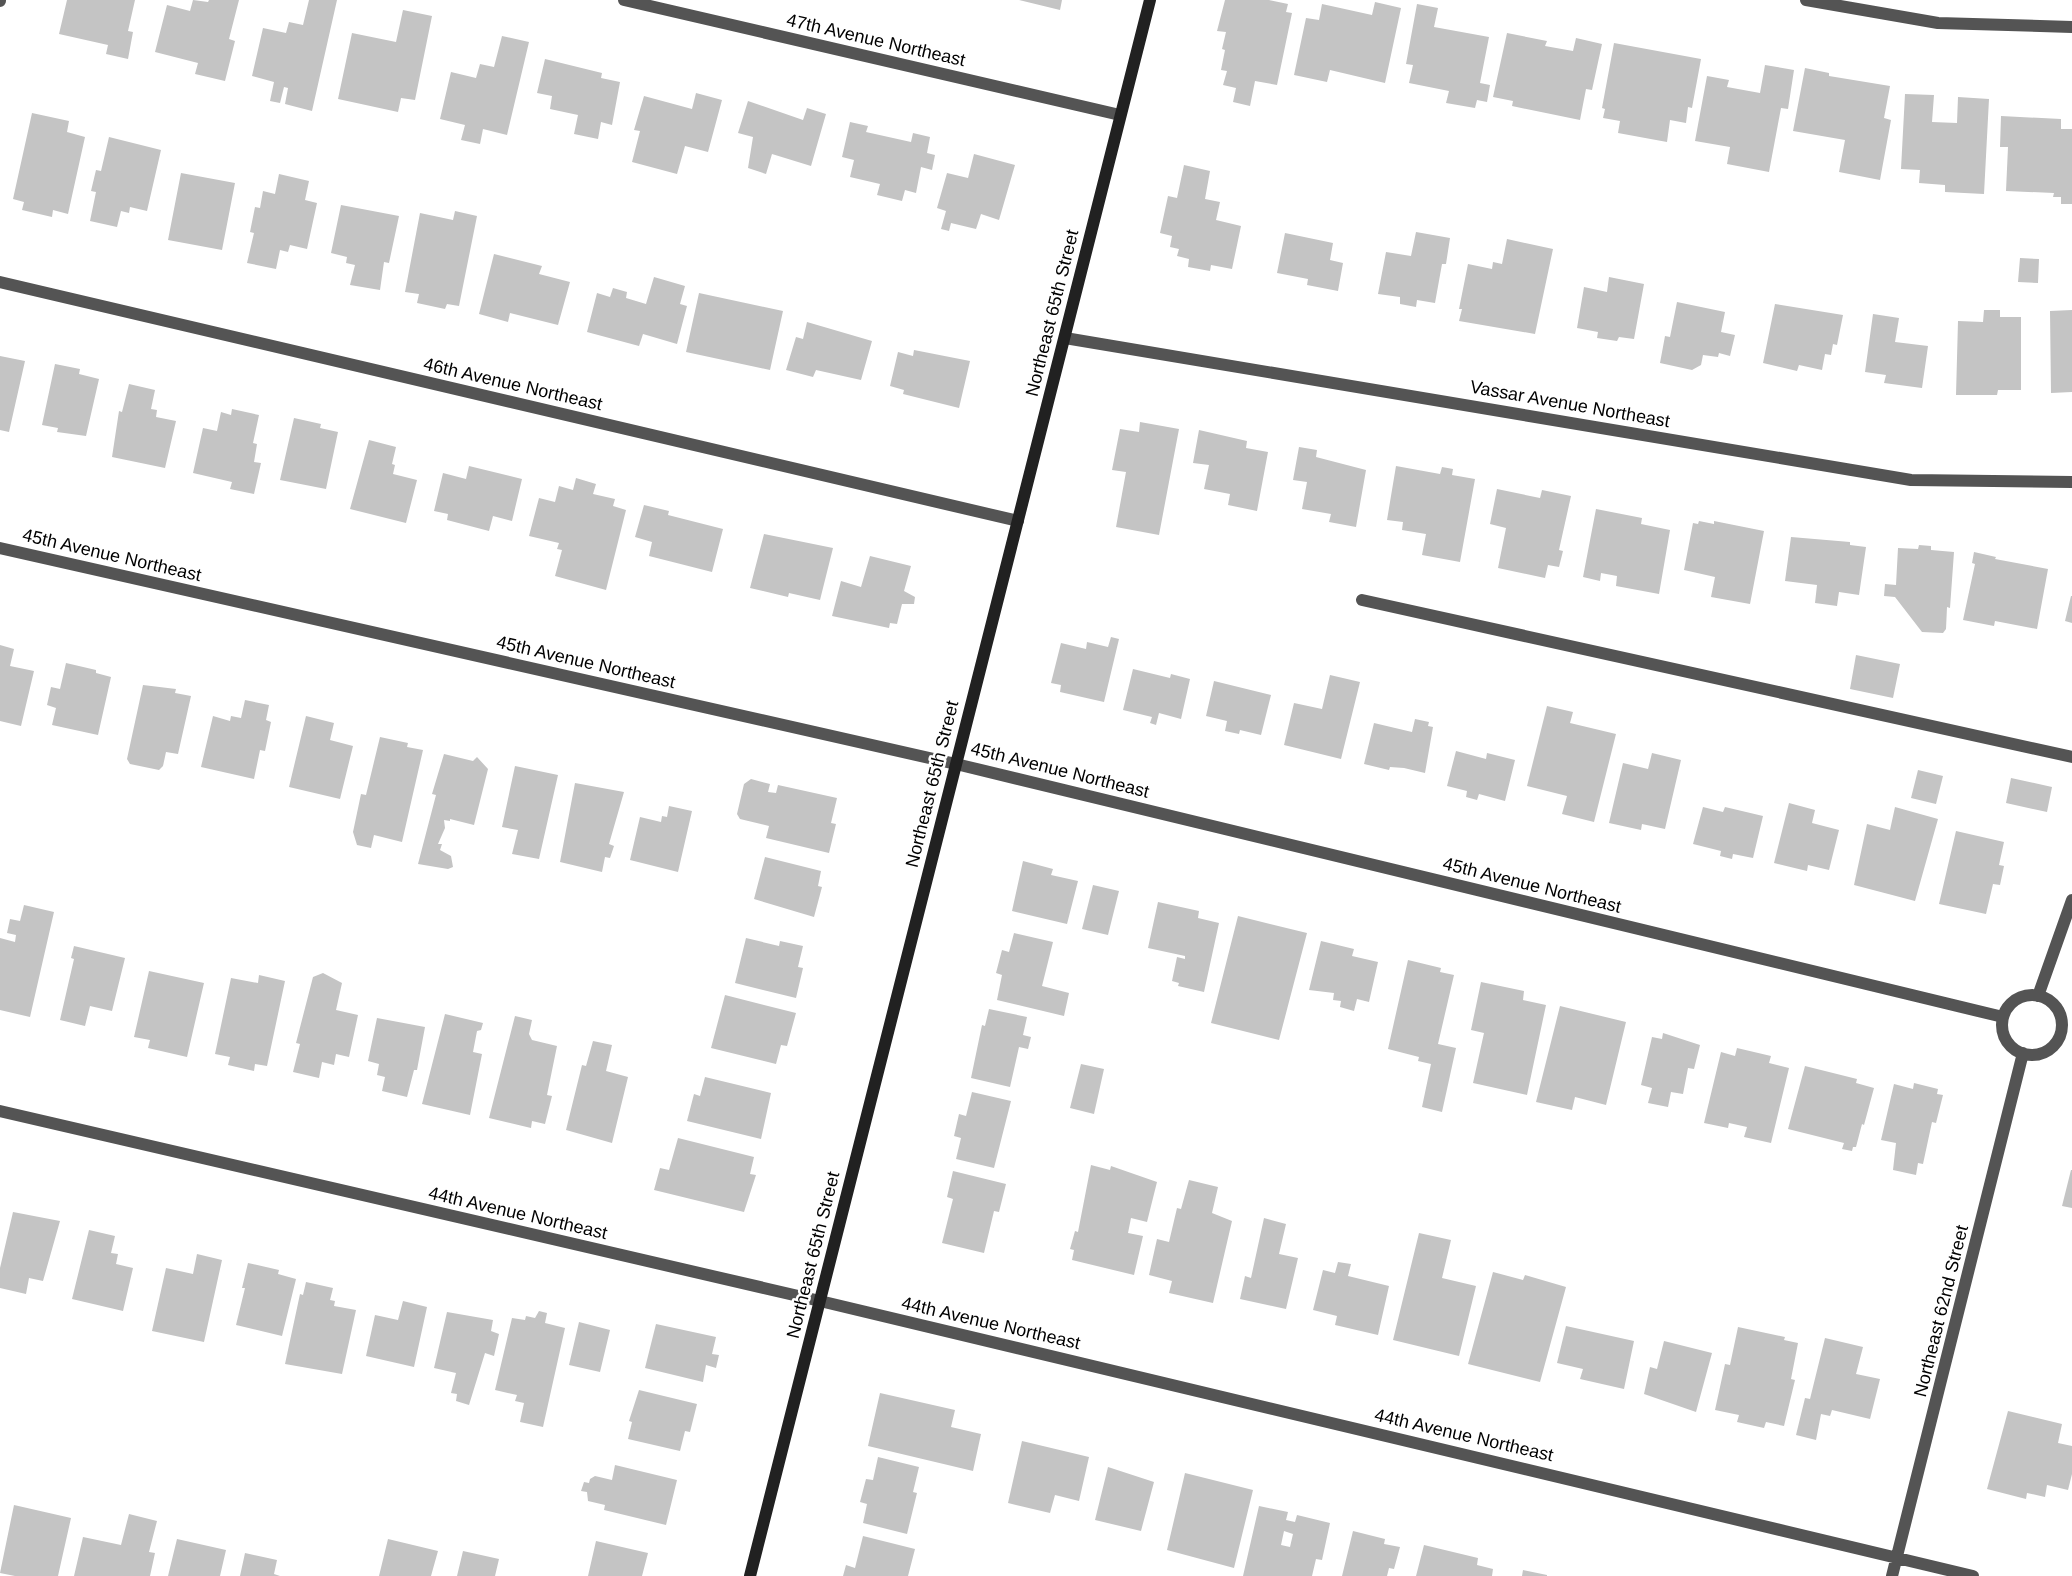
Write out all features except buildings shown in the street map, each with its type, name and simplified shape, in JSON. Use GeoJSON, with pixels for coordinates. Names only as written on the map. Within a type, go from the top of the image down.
{"type":"FeatureCollection","features":[{"type":"Feature","properties":{"kind":"main road","name":"Northeast 65th Street"},"geometry":{"type":"LineString","coordinates":[[750,1576],[1150,0]]}},
{"type":"Feature","properties":{"kind":"street","name":"47th Avenue Northeast"},"geometry":{"type":"LineString","coordinates":[[624,0],[1120,115]]}},
{"type":"Feature","properties":{"kind":"street"},"geometry":{"type":"LineString","coordinates":[[1806,0],[1938,23],[2072,27]]}},
{"type":"Feature","properties":{"kind":"street","name":"46th Avenue Northeast"},"geometry":{"type":"LineString","coordinates":[[0,282],[1018,521]]}},
{"type":"Feature","properties":{"kind":"street","name":"Vassar Avenue Northeast"},"geometry":{"type":"LineString","coordinates":[[1065,338],[1911,480],[2072,482]]}},
{"type":"Feature","properties":{"kind":"street","name":"45th Avenue Northeast"},"geometry":{"type":"LineString","coordinates":[[0,548],[956,764],[2003,1017]]}},
{"type":"Feature","properties":{"kind":"street"},"geometry":{"type":"LineString","coordinates":[[1362,600],[2072,757]]}},
{"type":"Feature","properties":{"kind":"street"},"geometry":{"type":"LineString","coordinates":[[2038,996],[2072,900]]}},
{"type":"Feature","properties":{"kind":"street"},"geometry":{"type":"LineString","coordinates":[[2024,996],[2038,996],[2052,1004],[2067,1032],[2053,1047],[2036,1055],[2023,1053],[2010,1046],[2005,1037],[2003,1017],[2015,1001],[2024,996]]}},
{"type":"Feature","properties":{"kind":"street","name":"Northeast 62nd Street"},"geometry":{"type":"LineString","coordinates":[[1892,1576],[2023,1053]]}},
{"type":"Feature","properties":{"kind":"street","name":"44th Avenue Northeast"},"geometry":{"type":"LineString","coordinates":[[0,1111],[820,1301],[1973,1576]]}}]}
